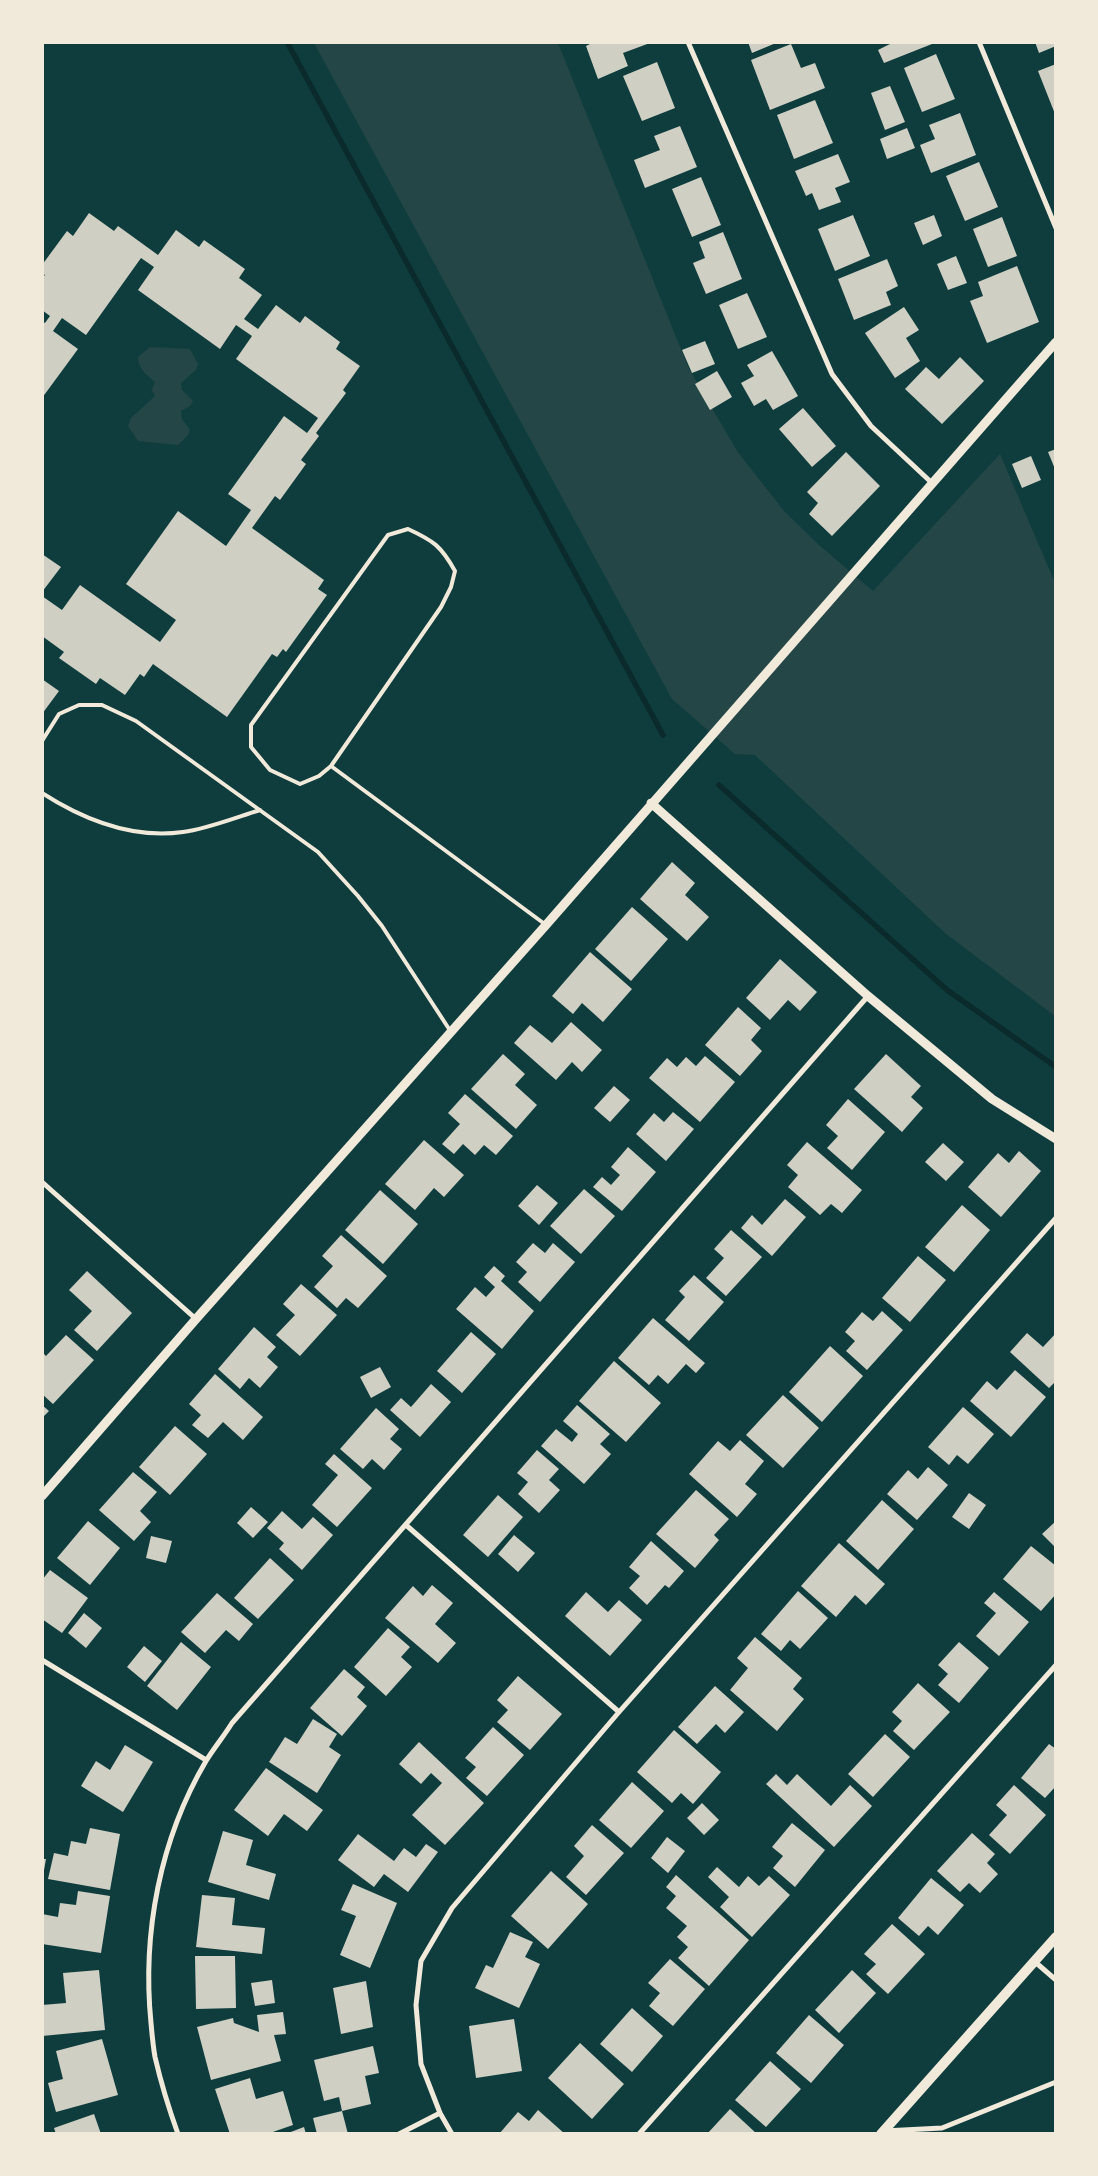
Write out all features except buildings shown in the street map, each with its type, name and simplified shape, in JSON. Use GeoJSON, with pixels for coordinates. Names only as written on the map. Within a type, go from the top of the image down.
{"type":"FeatureCollection","features":[{"type":"Feature","properties":{"kind":"main road"},"geometry":{"type":"LineString","coordinates":[[882,2132],[1056,1937]]}},
{"type":"Feature","properties":{"kind":"street"},"geometry":{"type":"LineString","coordinates":[[688,42],[832,374],[872,426],[932,483]]}},
{"type":"Feature","properties":{"kind":"street"},"geometry":{"type":"LineString","coordinates":[[979,42],[1056,228]]}},
{"type":"Feature","properties":{"kind":"street"},"geometry":{"type":"LineString","coordinates":[[42,1496],[196,1319],[546,925],[1056,342]]}},
{"type":"Feature","properties":{"kind":"street"},"geometry":{"type":"LineString","coordinates":[[651,803],[868,996],[992,1099],[1056,1139]]}},
{"type":"Feature","properties":{"kind":"street"},"geometry":{"type":"LineString","coordinates":[[178,2134],[155,2057],[148,1996],[148,1947],[156,1894],[170,1843],[187,1798],[206,1760],[232,1723],[868,996]]}},
{"type":"Feature","properties":{"kind":"street"},"geometry":{"type":"LineString","coordinates":[[42,1182],[196,1319]]}},
{"type":"Feature","properties":{"kind":"street"},"geometry":{"type":"LineString","coordinates":[[452,2134],[440,2113],[421,2064],[416,2005],[421,1961],[452,1908],[619,1712],[1056,1218]]}},
{"type":"Feature","properties":{"kind":"street"},"geometry":{"type":"LineString","coordinates":[[406,1525],[619,1712]]}},
{"type":"Feature","properties":{"kind":"street"},"geometry":{"type":"LineString","coordinates":[[42,1660],[206,1760]]}},
{"type":"Feature","properties":{"kind":"street"},"geometry":{"type":"LineString","coordinates":[[639,2134],[1056,1665]]}},
{"type":"Feature","properties":{"kind":"street"},"geometry":{"type":"LineString","coordinates":[[1034,1961],[1056,1980]]}},
{"type":"Feature","properties":{"kind":"street"},"geometry":{"type":"LineString","coordinates":[[882,2132],[942,2128],[1056,2082]]}},
{"type":"Feature","properties":{"kind":"street"},"geometry":{"type":"LineString","coordinates":[[399,2134],[440,2113]]}},
{"type":"Feature","properties":{"kind":"lane"},"geometry":{"type":"LineString","coordinates":[[408,529],[431,539],[446,554],[455,571],[451,587],[441,607],[331,766],[319,776],[300,784],[270,770],[251,747],[251,725],[388,535],[408,529]]}},
{"type":"Feature","properties":{"kind":"lane"},"geometry":{"type":"LineString","coordinates":[[42,741],[59,714],[79,705],[102,705],[136,721],[318,852],[382,926],[450,1032]]}},
{"type":"Feature","properties":{"kind":"lane"},"geometry":{"type":"LineString","coordinates":[[331,766],[546,925]]}},
{"type":"Feature","properties":{"kind":"lane"},"geometry":{"type":"LineString","coordinates":[[42,793],[65,808],[108,825],[148,834],[184,832],[260,810]]}},
{"type":"Feature","properties":{"kind":"shaded area"},"geometry":{"type":"Polygon","coordinates":[[[314,43],[558,43],[688,367],[737,451],[784,511],[819,545],[873,591],[1000,454],[1055,583],[1055,1016],[945,933],[755,755],[735,754],[672,699],[314,43]]]}},
{"type":"Feature","properties":{"kind":"shaded area"},"geometry":{"type":"Polygon","coordinates":[[[150,347],[190,349],[198,364],[196,370],[181,383],[182,390],[193,401],[190,406],[181,411],[182,419],[190,430],[188,435],[178,445],[138,441],[128,426],[131,418],[155,396],[152,390],[155,382],[144,371],[138,361],[138,357],[150,347]]]}},
{"type":"Feature","properties":{"kind":"waterway"},"geometry":{"type":"LineString","coordinates":[[287,42],[663,735]]}},
{"type":"Feature","properties":{"kind":"waterway"},"geometry":{"type":"LineString","coordinates":[[719,785],[947,990],[1056,1067]]}}]}
